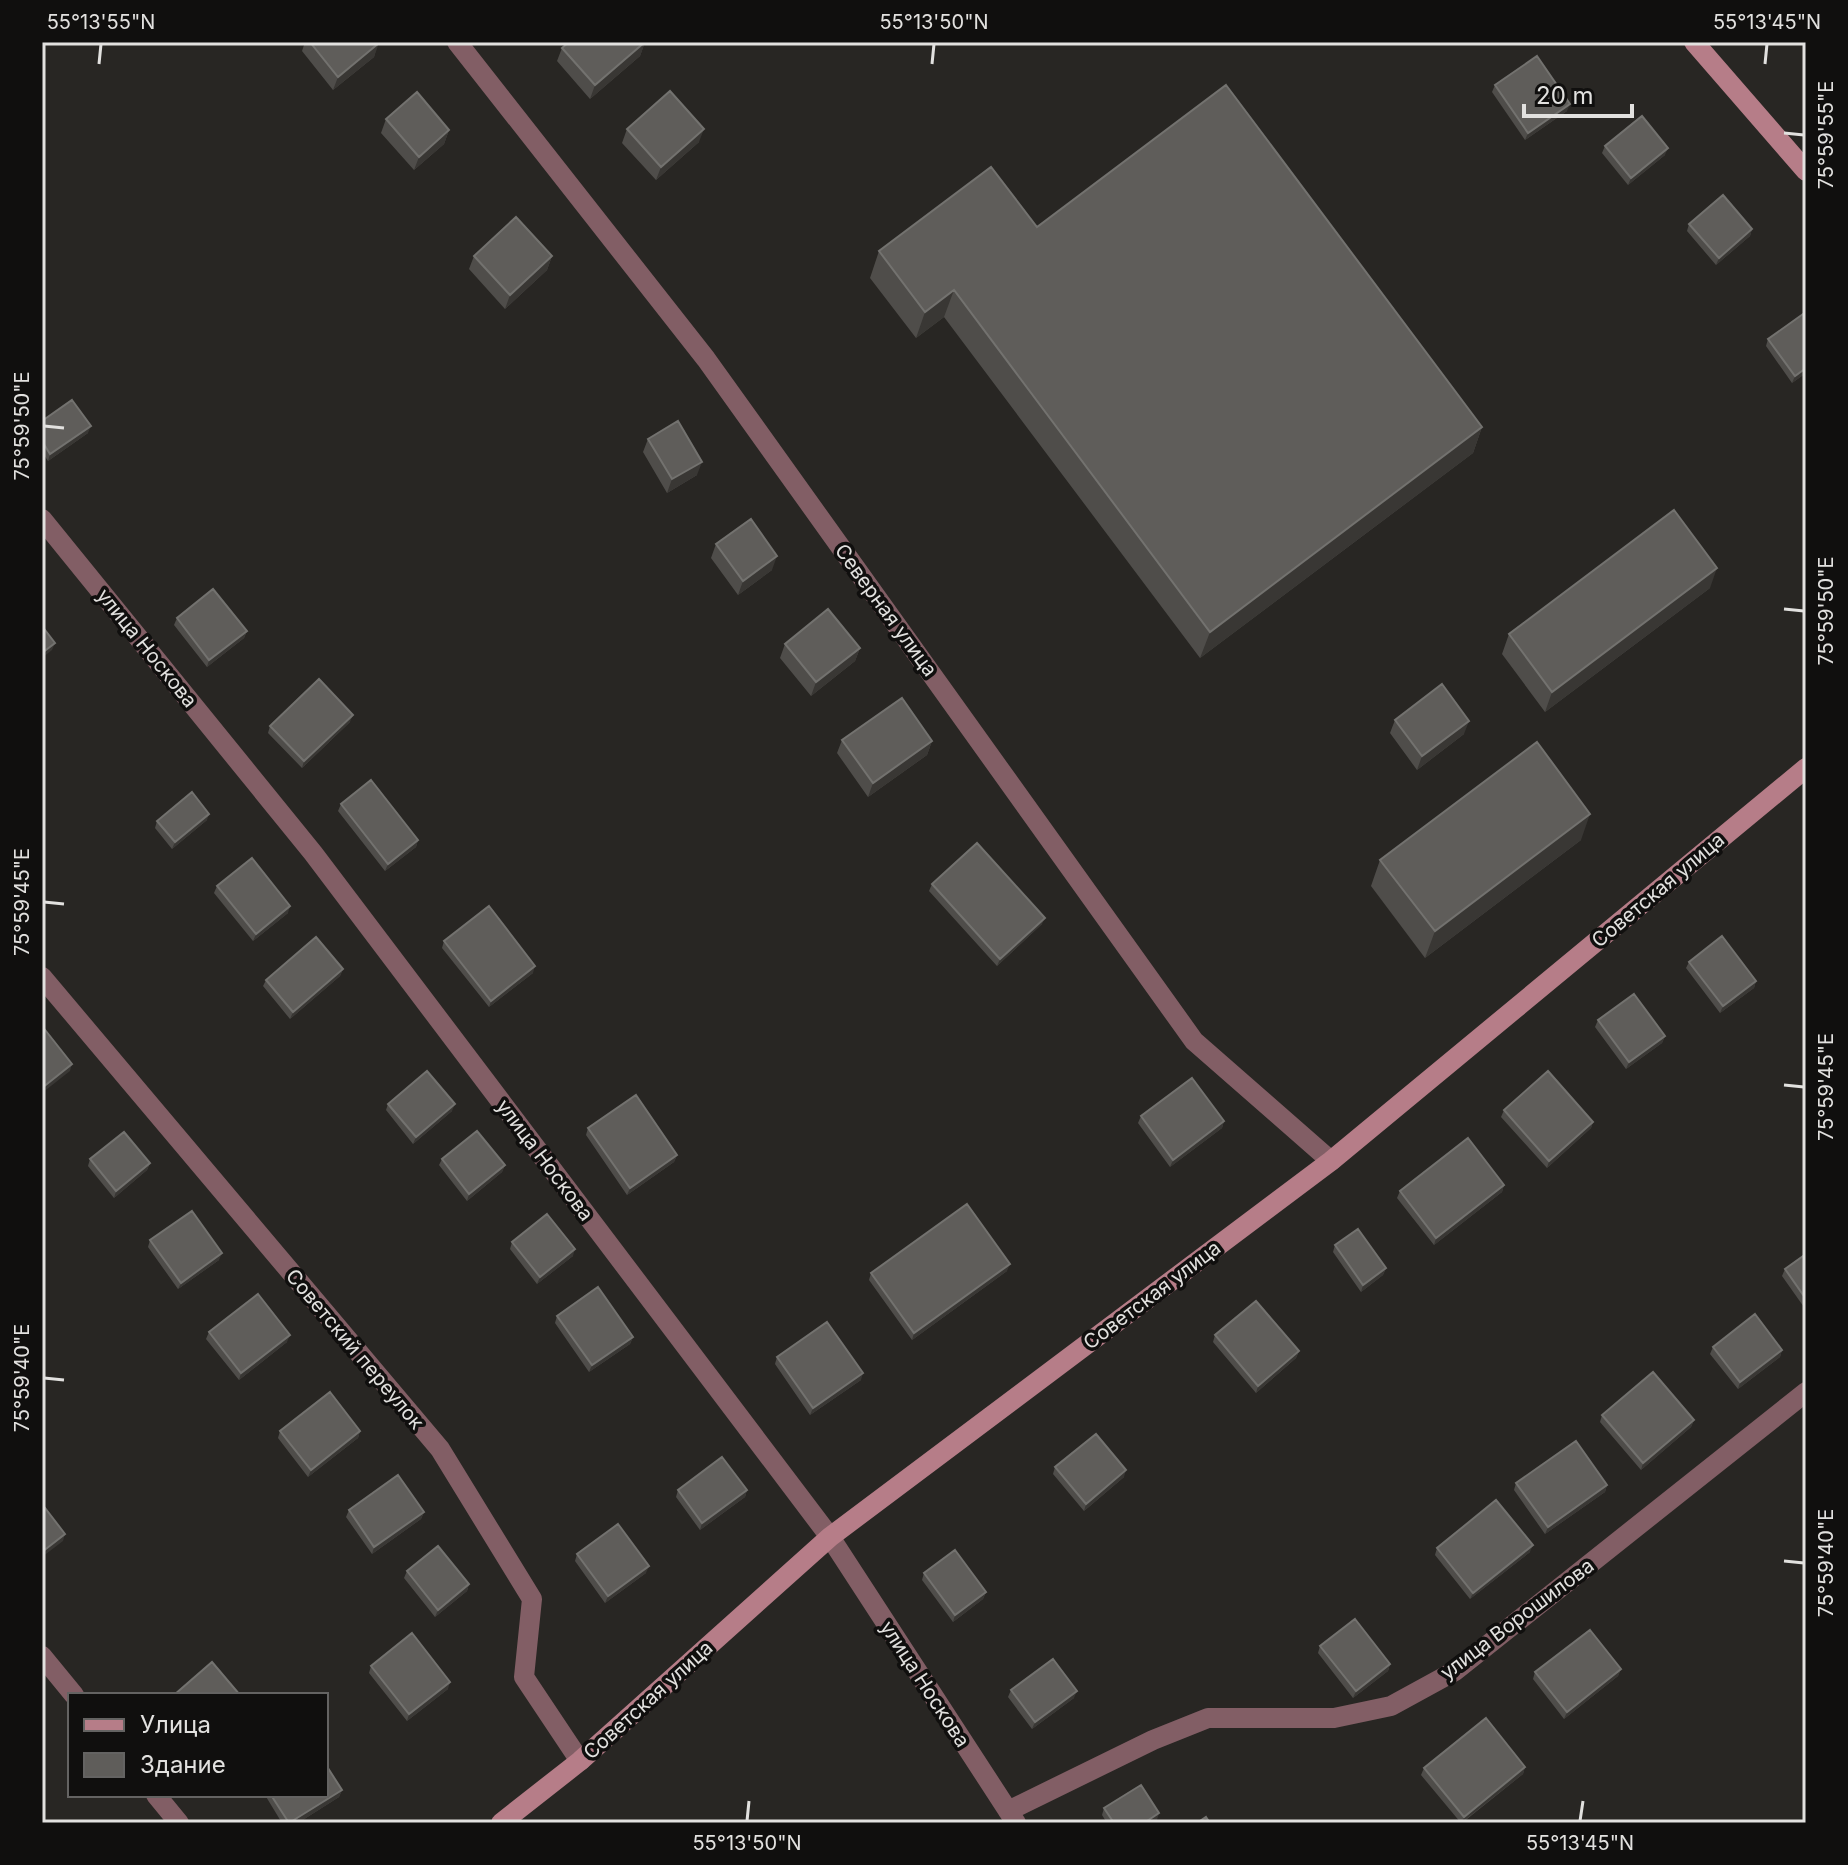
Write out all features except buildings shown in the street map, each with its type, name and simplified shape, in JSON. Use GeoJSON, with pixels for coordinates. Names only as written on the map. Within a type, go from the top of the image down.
{"type":"FeatureCollection","features":[{"type":"Feature","properties":{"kind":"street","name":"Северная улица"},"geometry":{"type":"LineString","coordinates":[[457,42],[706,359],[1194,1041],[1331,1161]]}},
{"type":"Feature","properties":{"kind":"street"},"geometry":{"type":"LineString","coordinates":[[1694,42],[1806,171]]}},
{"type":"Feature","properties":{"kind":"street","name":"улица Носкова"},"geometry":{"type":"LineString","coordinates":[[42,519],[313,853],[830,1537],[1012,1817]]}},
{"type":"Feature","properties":{"kind":"street","name":"Советская улица"},"geometry":{"type":"LineString","coordinates":[[501,1823],[580,1761],[830,1537],[1331,1161],[1806,768]]}},
{"type":"Feature","properties":{"kind":"street","name":"Советский переулок"},"geometry":{"type":"LineString","coordinates":[[42,977],[440,1449],[532,1599],[524,1677],[580,1761]]}},
{"type":"Feature","properties":{"kind":"street","name":"улица Ворошилова"},"geometry":{"type":"LineString","coordinates":[[1012,1817],[1153,1740],[1208,1718],[1334,1718],[1391,1706],[1455,1671],[1806,1392]]}},
{"type":"Feature","properties":{"kind":"street"},"geometry":{"type":"LineString","coordinates":[[42,1656],[72,1693]]}},
{"type":"Feature","properties":{"kind":"street"},"geometry":{"type":"LineString","coordinates":[[158,1797],[179,1823]]}}]}
